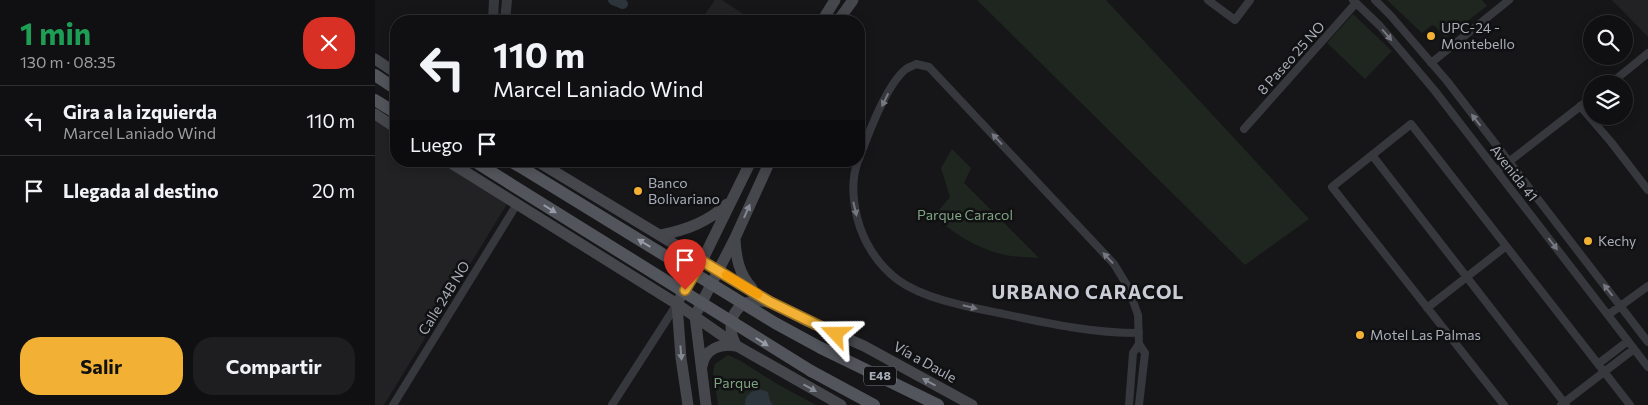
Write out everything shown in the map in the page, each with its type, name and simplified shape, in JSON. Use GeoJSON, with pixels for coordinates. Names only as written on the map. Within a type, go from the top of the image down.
{"type":"FeatureCollection","features":[{"type":"Feature","properties":{"kind":"main road"},"geometry":{"type":"LineString","coordinates":[[826,15],[835,0]]}},
{"type":"Feature","properties":{"kind":"main road"},"geometry":{"type":"LineString","coordinates":[[842,15],[853,0]]}},
{"type":"Feature","properties":{"kind":"main road"},"geometry":{"type":"LineString","coordinates":[[375,59],[390,68]]}},
{"type":"Feature","properties":{"kind":"main road"},"geometry":{"type":"LineString","coordinates":[[375,75],[390,85]]}},
{"type":"Feature","properties":{"kind":"main road"},"geometry":{"type":"LineString","coordinates":[[375,100],[390,109]]}},
{"type":"Feature","properties":{"kind":"main road"},"geometry":{"type":"LineString","coordinates":[[375,114],[390,124]]}},
{"type":"Feature","properties":{"kind":"main road"},"geometry":{"type":"LineString","coordinates":[[458,167],[677,304],[737,346],[841,405]]}},
{"type":"Feature","properties":{"kind":"main road","name":"E48"},"geometry":{"type":"LineString","coordinates":[[484,167],[811,371],[874,405]]}},
{"type":"Feature","properties":{"kind":"main road","name":"E48"},"geometry":{"type":"LineString","coordinates":[[520,167],[775,323],[821,348],[938,405]]}},
{"type":"Feature","properties":{"kind":"main road","name":"E48"},"geometry":{"type":"LineString","coordinates":[[547,167],[770,302]]}},
{"type":"Feature","properties":{"kind":"main road"},"geometry":{"type":"LineString","coordinates":[[688,405],[681,358],[677,304],[702,261],[748,167]]}},
{"type":"Feature","properties":{"kind":"main road"},"geometry":{"type":"LineString","coordinates":[[706,405],[695,316],[735,238],[767,167]]}},
{"type":"Feature","properties":{"kind":"main road"},"geometry":{"type":"LineString","coordinates":[[661,235],[699,224],[717,214],[733,200]]}},
{"type":"Feature","properties":{"kind":"main road"},"geometry":{"type":"LineString","coordinates":[[735,238],[735,254],[739,268],[746,282],[756,293]]}},
{"type":"Feature","properties":{"kind":"main road"},"geometry":{"type":"LineString","coordinates":[[737,346],[732,337],[730,326],[733,316],[739,307],[749,301],[770,302]]}},
{"type":"Feature","properties":{"kind":"main road","name":"Vía a Daule"},"geometry":{"type":"LineString","coordinates":[[770,302],[809,322],[864,346],[972,405]]}},
{"type":"Feature","properties":{"kind":"main road"},"geometry":{"type":"LineString","coordinates":[[701,371],[703,361],[709,352],[717,346],[737,346]]}},
{"type":"Feature","properties":{"kind":"street"},"geometry":{"type":"LineString","coordinates":[[493,15],[494,0]]}},
{"type":"Feature","properties":{"kind":"street"},"geometry":{"type":"LineString","coordinates":[[506,15],[507,0]]}},
{"type":"Feature","properties":{"kind":"street"},"geometry":{"type":"LineString","coordinates":[[1208,0],[1235,20],[1250,0]]}},
{"type":"Feature","properties":{"kind":"street","name":"Avenida 41"},"geometry":{"type":"LineString","coordinates":[[1375,0],[1431,63],[1648,342]]}},
{"type":"Feature","properties":{"kind":"street"},"geometry":{"type":"LineString","coordinates":[[1431,63],[1509,0]]}},
{"type":"Feature","properties":{"kind":"street","name":"Avenida 41"},"geometry":{"type":"LineString","coordinates":[[1355,2],[1380,26],[1435,91],[1648,367]]}},
{"type":"Feature","properties":{"kind":"street","name":"8 Paseo 25 NO"},"geometry":{"type":"LineString","coordinates":[[1245,129],[1355,2]]}},
{"type":"Feature","properties":{"kind":"street"},"geometry":{"type":"LineString","coordinates":[[1621,75],[1648,54]]}},
{"type":"Feature","properties":{"kind":"street"},"geometry":{"type":"LineString","coordinates":[[865,142],[892,86],[905,70],[916,64],[929,67],[1114,264],[1128,287],[1139,315],[1139,344],[1133,353],[1129,405]]}},
{"type":"Feature","properties":{"kind":"street"},"geometry":{"type":"LineString","coordinates":[[1497,171],[1583,104]]}},
{"type":"Feature","properties":{"kind":"street"},"geometry":{"type":"LineString","coordinates":[[1580,106],[1648,190]]}},
{"type":"Feature","properties":{"kind":"street"},"geometry":{"type":"LineString","coordinates":[[1504,405],[1333,187],[1411,124],[1630,405]]}},
{"type":"Feature","properties":{"kind":"street"},"geometry":{"type":"LineString","coordinates":[[1372,156],[1564,404],[1634,349]]}},
{"type":"Feature","properties":{"kind":"street"},"geometry":{"type":"LineString","coordinates":[[856,167],[853,202],[861,230],[876,258],[899,280],[933,297],[974,308],[1069,328],[1113,333],[1139,333]]}},
{"type":"Feature","properties":{"kind":"street","name":"Calle 24B NO"},"geometry":{"type":"LineString","coordinates":[[393,405],[517,204]]}},
{"type":"Feature","properties":{"kind":"street"},"geometry":{"type":"LineString","coordinates":[[1535,221],[1547,211]]}},
{"type":"Feature","properties":{"kind":"street"},"geometry":{"type":"LineString","coordinates":[[1427,308],[1505,247]]}},
{"type":"Feature","properties":{"kind":"street"},"geometry":{"type":"LineString","coordinates":[[1608,316],[1648,286]]}},
{"type":"Feature","properties":{"kind":"street"},"geometry":{"type":"LineString","coordinates":[[612,405],[677,304]]}},
{"type":"Feature","properties":{"kind":"street"},"geometry":{"type":"LineString","coordinates":[[1598,364],[1628,341]]}},
{"type":"Feature","properties":{"kind":"street"},"geometry":{"type":"LineString","coordinates":[[1139,344],[1145,353],[1139,405]]}},
{"type":"Feature","properties":{"kind":"shaded area"},"geometry":{"type":"Polygon","coordinates":[[[715,0],[722,0],[745,15],[704,15],[715,0]]]}},
{"type":"Feature","properties":{"kind":"shaded area"},"geometry":{"type":"Polygon","coordinates":[[[1612,0],[1648,0],[1648,37],[1633,22],[1633,15],[1627,15],[1612,0]]]}},
{"type":"Feature","properties":{"kind":"shaded area"},"geometry":{"type":"Polygon","coordinates":[[[375,119],[390,129],[390,167],[450,167],[507,204],[384,405],[375,405],[375,119]]]}},
{"type":"Feature","properties":{"kind":"shaded area"},"geometry":{"type":"Polygon","coordinates":[[[759,389],[768,392],[773,405],[745,405],[749,394],[759,389]]]}},
{"type":"Feature","properties":{"kind":"green space"},"geometry":{"type":"Polygon","coordinates":[[[977,0],[1106,0],[1309,219],[1245,265],[977,0]]]}},
{"type":"Feature","properties":{"kind":"green space"},"geometry":{"type":"Polygon","coordinates":[[[1387,0],[1482,0],[1487,6],[1445,38],[1432,25],[1422,33],[1387,0]]]}},
{"type":"Feature","properties":{"kind":"green space"},"geometry":{"type":"Polygon","coordinates":[[[1353,14],[1392,51],[1365,79],[1327,43],[1353,14]]]}},
{"type":"Feature","properties":{"kind":"green space","name":"Parque Caracol"},"geometry":{"type":"Polygon","coordinates":[[[952,149],[971,168],[964,183],[1039,258],[1007,255],[980,247],[948,228],[934,216],[950,197],[941,168],[952,149]]]}},
{"type":"Feature","properties":{"kind":"green space","name":"Parque"},"geometry":{"type":"Polygon","coordinates":[[[728,355],[816,405],[718,405],[713,372],[715,364],[728,355]]]}},
{"type":"Feature","properties":{"kind":"waterway"},"geometry":{"type":"LineString","coordinates":[[613,0],[623,4]]}},
{"type":"Feature","properties":{"kind":"slow traffic"},"geometry":{"type":"LineString","coordinates":[[726,275],[758,294]]}},
{"type":"Feature","properties":{"kind":"place","name":"UPC-24 - Montebello"},"geometry":{"type":"Point","coordinates":[1431,36]}},
{"type":"Feature","properties":{"kind":"place","name":"Banco Bolivariano"},"geometry":{"type":"Point","coordinates":[638,191]}},
{"type":"Feature","properties":{"kind":"place","name":"Kechy"},"geometry":{"type":"Point","coordinates":[1588,241]}},
{"type":"Feature","properties":{"kind":"place","name":"Motel Las Palmas"},"geometry":{"type":"Point","coordinates":[1360,335]}},
{"type":"Feature","properties":{"kind":"district","name":"URBANO CARACOL"},"geometry":{"type":"Point","coordinates":[1088,292]}},
{"type":"Feature","properties":{"kind":"route"},"geometry":{"type":"LineString","coordinates":[[685,290],[702,261],[770,302],[836,334]]}}]}
